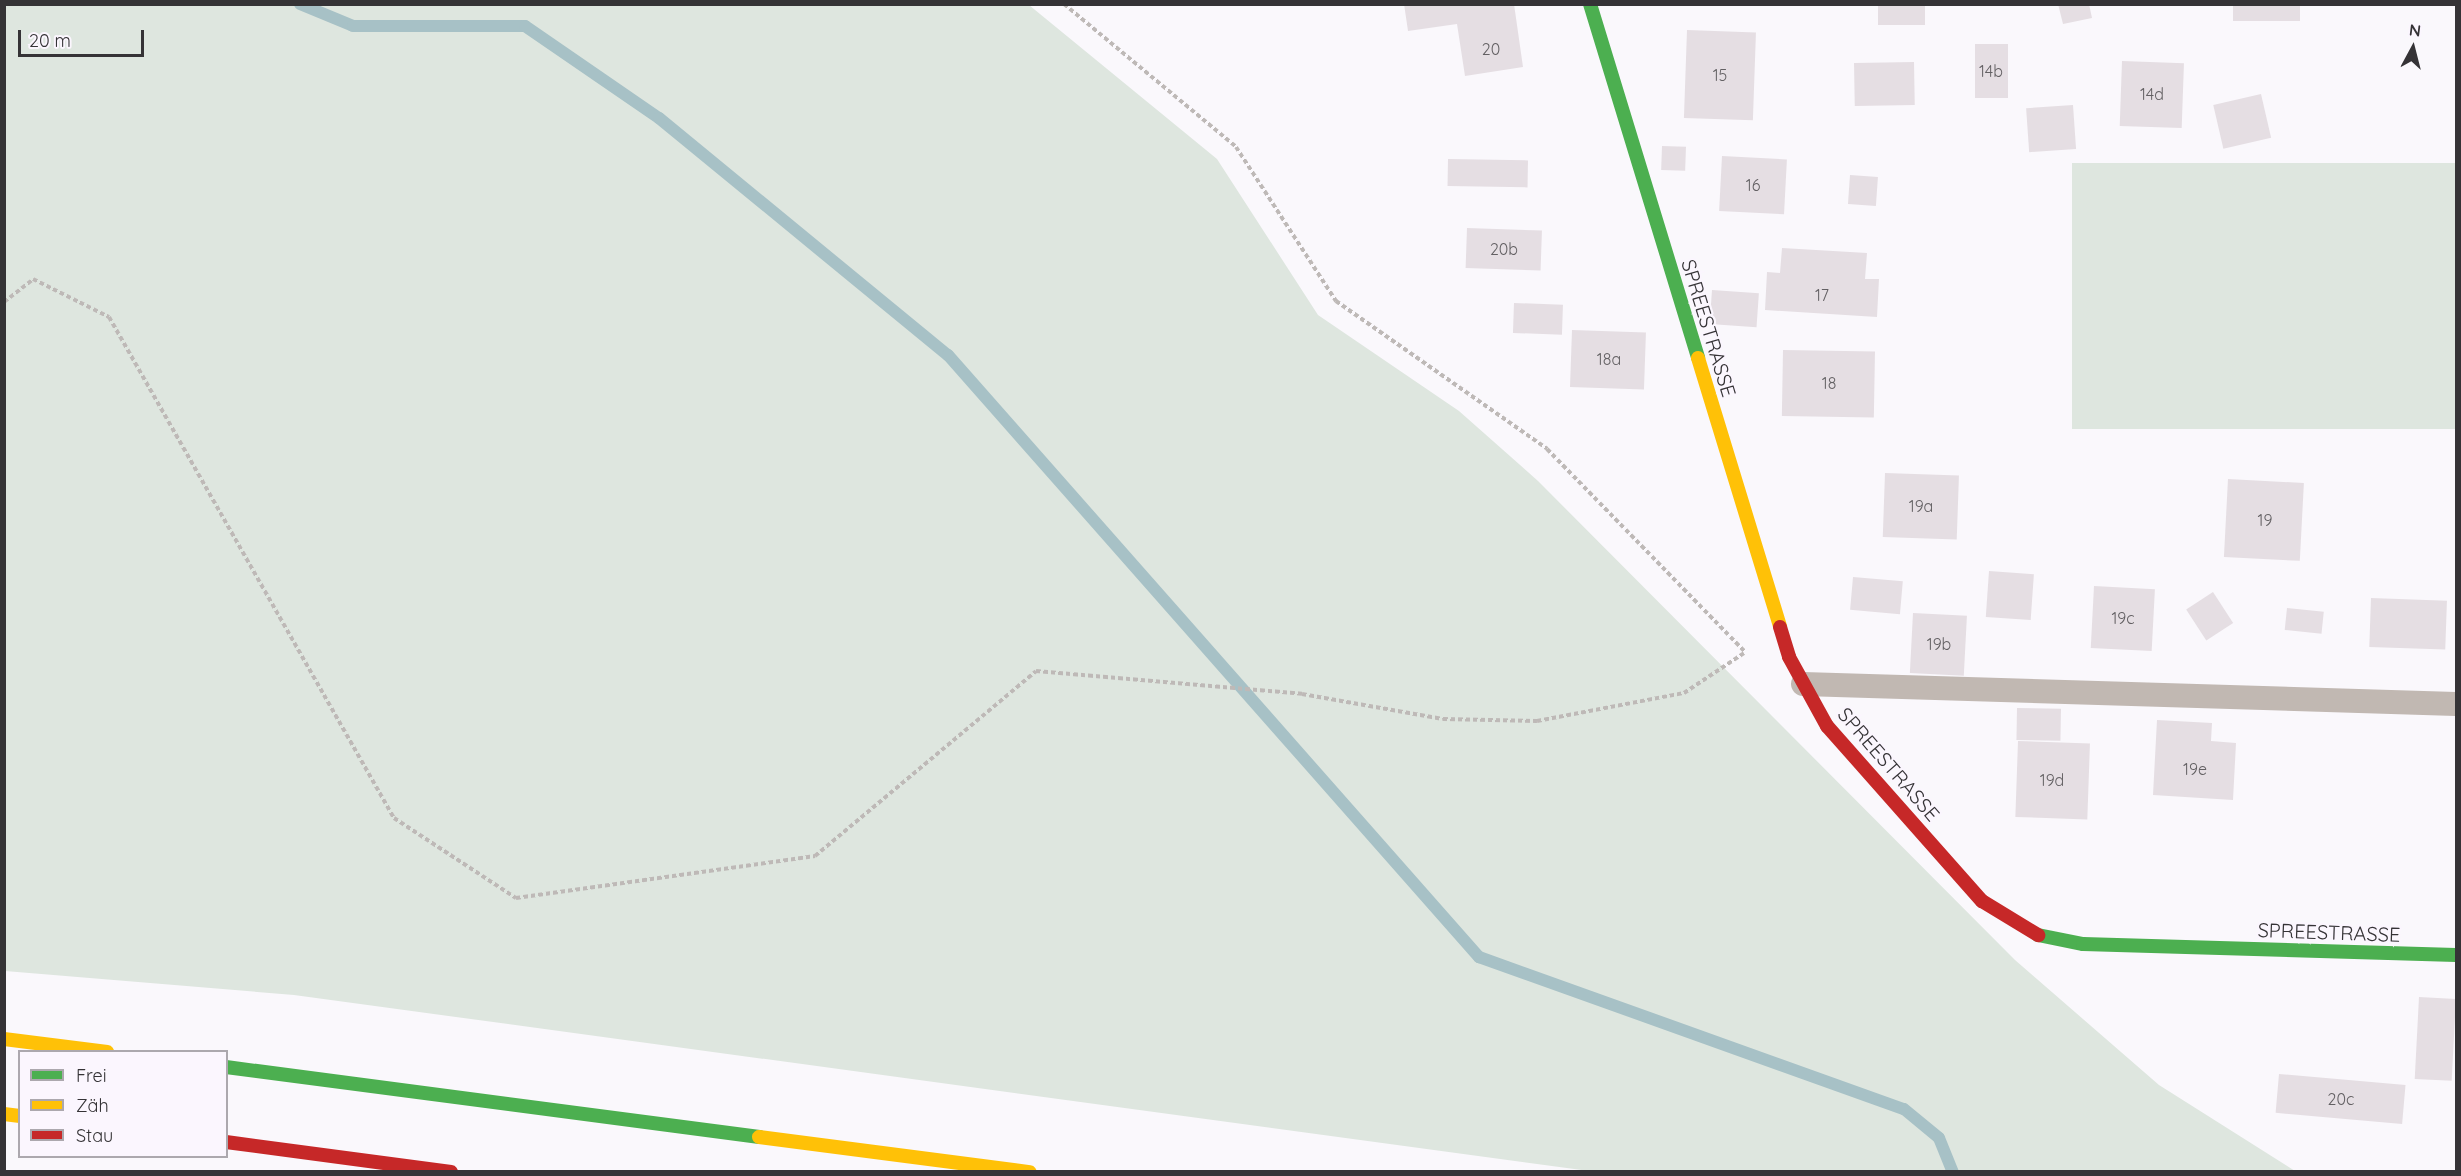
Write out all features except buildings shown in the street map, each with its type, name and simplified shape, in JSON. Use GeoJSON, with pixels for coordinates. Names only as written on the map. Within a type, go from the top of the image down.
{"type":"FeatureCollection","features":[{"type":"Feature","properties":{"kind":"main road","name":"SPREESTRASSE"},"geometry":{"type":"LineString","coordinates":[[1590,4],[1789,657],[1827,726],[1982,901],[2027,933],[2083,944],[2457,955]]}},
{"type":"Feature","properties":{"kind":"main road"},"geometry":{"type":"LineString","coordinates":[[4,1038],[92,1050]]}},
{"type":"Feature","properties":{"kind":"main road"},"geometry":{"type":"LineString","coordinates":[[228,1066],[1030,1172]]}},
{"type":"Feature","properties":{"kind":"main road"},"geometry":{"type":"LineString","coordinates":[[228,1142],[451,1172]]}},
{"type":"Feature","properties":{"kind":"lane"},"geometry":{"type":"LineString","coordinates":[[1803,684],[2457,704]]}},
{"type":"Feature","properties":{"kind":"path"},"geometry":{"type":"LineString","coordinates":[[1064,4],[1236,147],[1336,300],[1547,449],[1744,652],[1789,657]]}},
{"type":"Feature","properties":{"kind":"path"},"geometry":{"type":"LineString","coordinates":[[4,302],[33,279],[109,317],[394,818],[516,898],[815,856],[1036,671],[1302,694],[1443,719],[1537,721],[1684,693],[1744,652]]}},
{"type":"Feature","properties":{"kind":"shaded area"},"geometry":{"type":"Polygon","coordinates":[[[4,5],[1029,5],[1217,159],[1318,315],[1459,411],[1538,481],[2015,960],[2159,1085],[2295,1171],[1589,1171],[294,995],[5,971],[4,5]]]}},
{"type":"Feature","properties":{"kind":"shaded area"},"geometry":{"type":"Polygon","coordinates":[[[2072,163],[2456,163],[2456,429],[2072,429],[2072,163]]]}},
{"type":"Feature","properties":{"kind":"waterway"},"geometry":{"type":"LineString","coordinates":[[300,4],[353,26],[525,26],[659,118],[948,355],[1479,957],[1904,1109],[1939,1138],[1953,1172]]}},
{"type":"Feature","properties":{"kind":"traffic: fast"},"geometry":{"type":"LineString","coordinates":[[1590,4],[1698,358]]}},
{"type":"Feature","properties":{"kind":"traffic: fast"},"geometry":{"type":"LineString","coordinates":[[2038,935],[2083,944],[2456,955]]}},
{"type":"Feature","properties":{"kind":"traffic: fast"},"geometry":{"type":"LineString","coordinates":[[228,1067],[759,1137]]}},
{"type":"Feature","properties":{"kind":"traffic: slow"},"geometry":{"type":"LineString","coordinates":[[1698,358],[1780,627]]}},
{"type":"Feature","properties":{"kind":"traffic: slow"},"geometry":{"type":"LineString","coordinates":[[4,1039],[91,1050]]}},
{"type":"Feature","properties":{"kind":"traffic: slow"},"geometry":{"type":"LineString","coordinates":[[4,1114],[18,1116]]}},
{"type":"Feature","properties":{"kind":"traffic: slow"},"geometry":{"type":"LineString","coordinates":[[759,1137],[1030,1172]]}},
{"type":"Feature","properties":{"kind":"traffic: jam"},"geometry":{"type":"LineString","coordinates":[[1780,627],[1789,657],[1827,726],[1982,901],[2038,935]]}},
{"type":"Feature","properties":{"kind":"traffic: jam"},"geometry":{"type":"LineString","coordinates":[[228,1142],[451,1172]]}}]}
